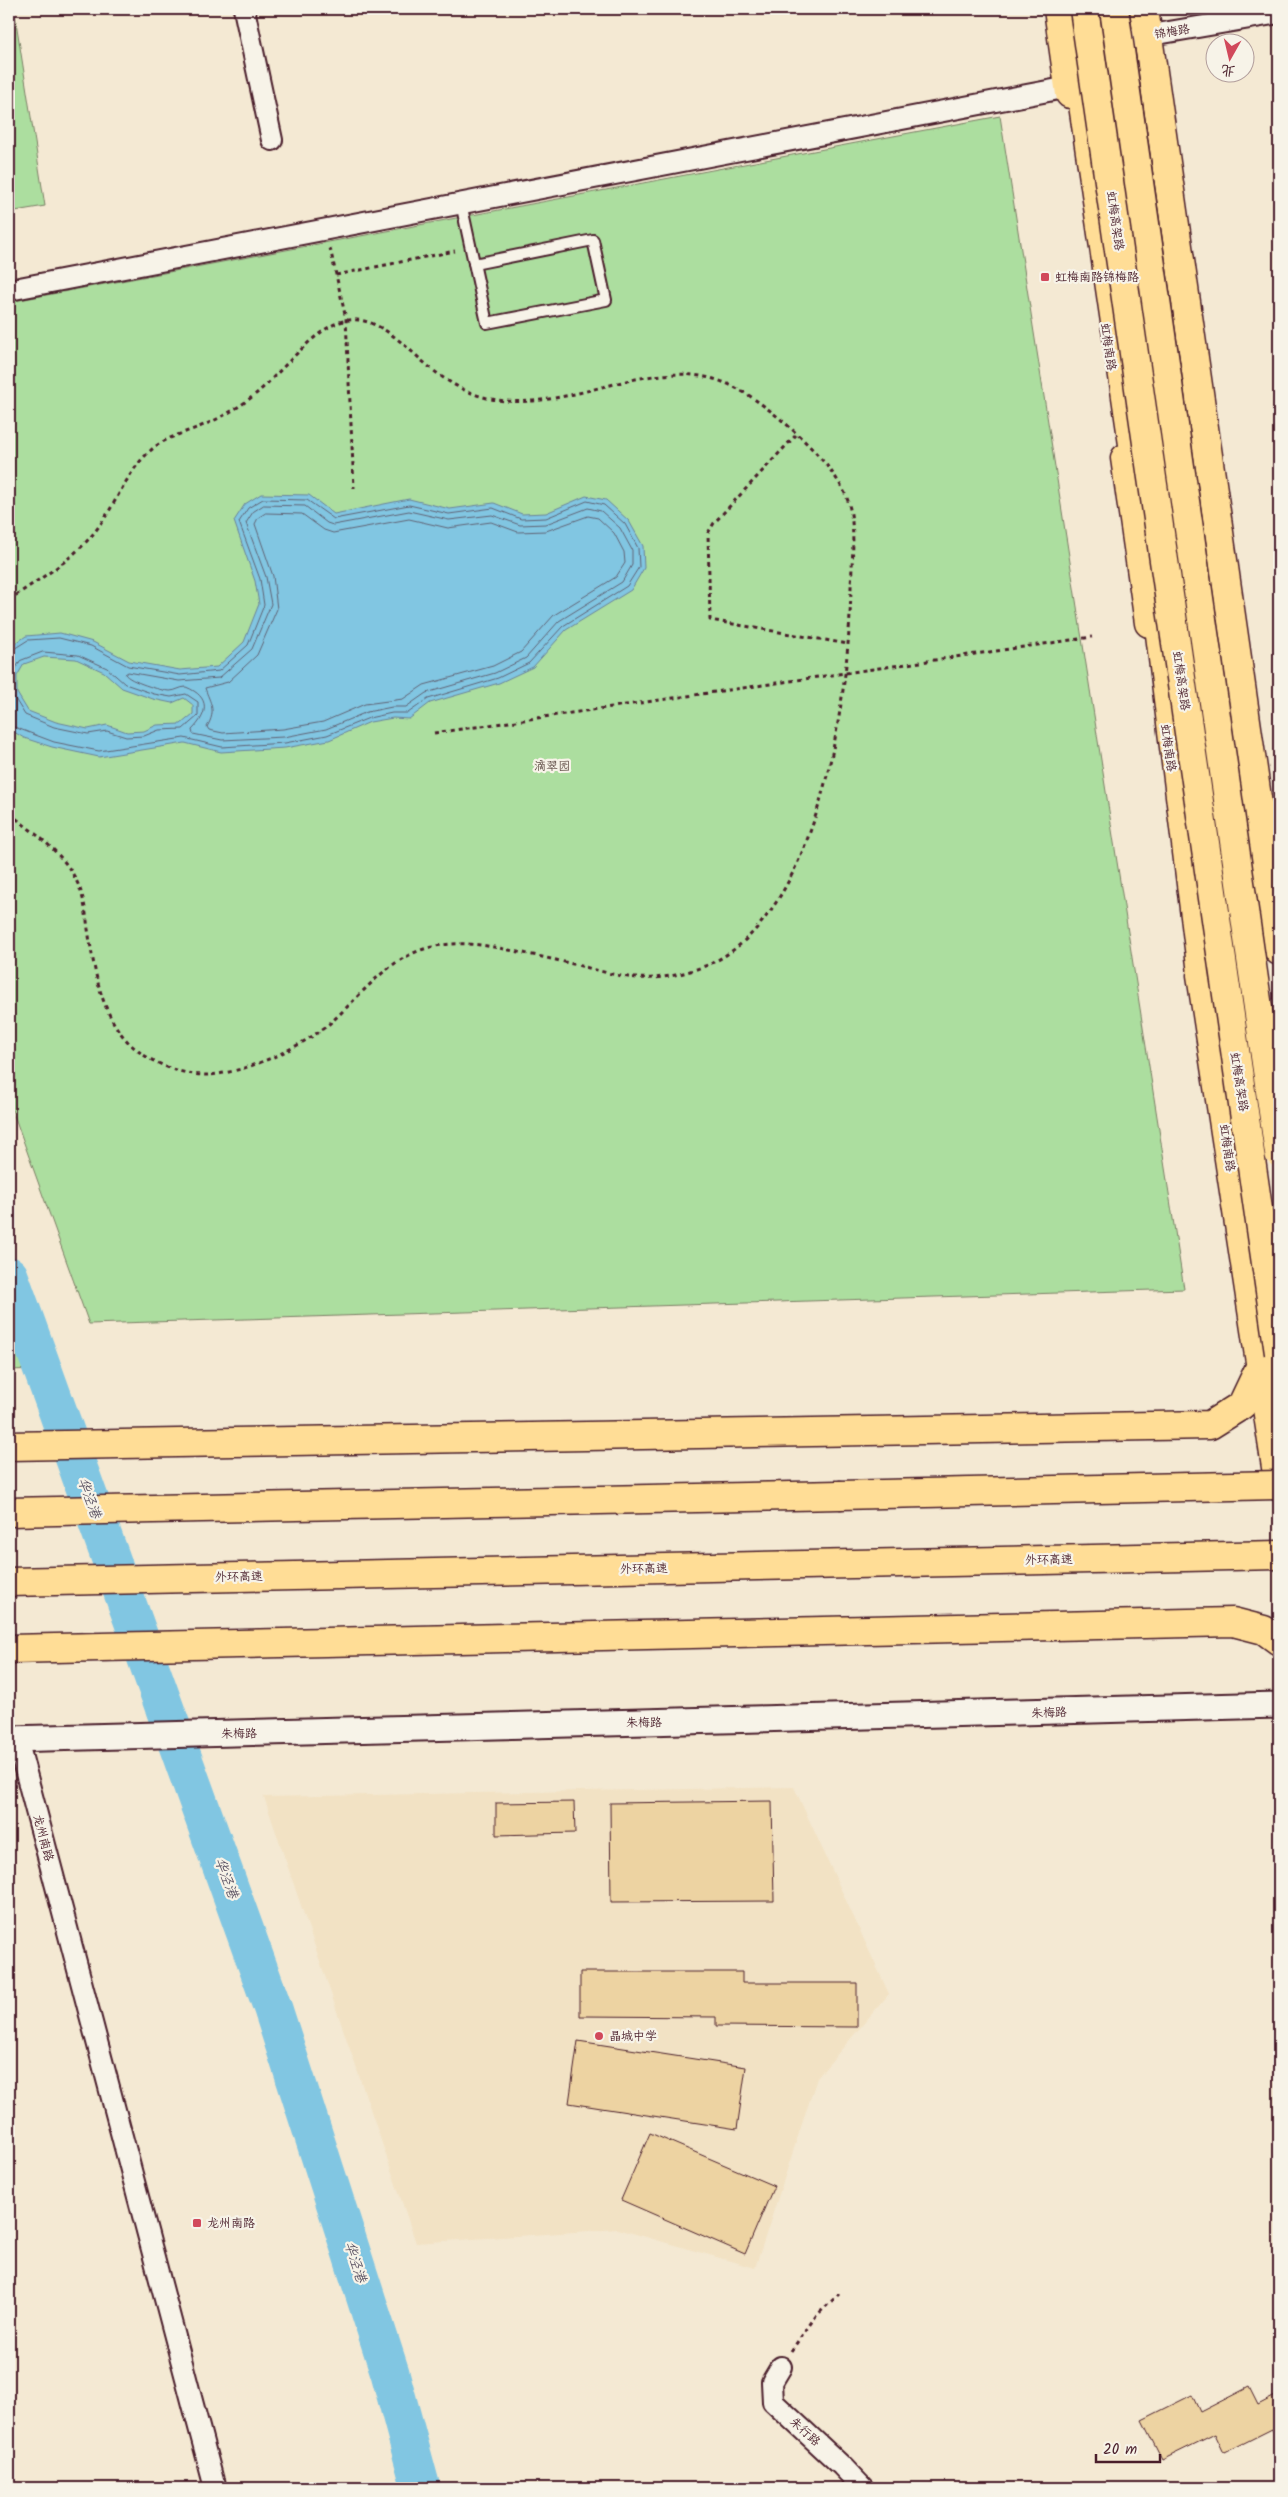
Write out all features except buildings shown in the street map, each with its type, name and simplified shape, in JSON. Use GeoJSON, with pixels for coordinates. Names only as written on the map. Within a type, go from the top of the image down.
{"type":"FeatureCollection","features":[{"type":"Feature","properties":{"kind":"main road","name":"虹梅南路"},"geometry":{"type":"LineString","coordinates":[[1058,9],[1205,997],[1270,1360],[1279,1486]]}},
{"type":"Feature","properties":{"kind":"main road"},"geometry":{"type":"LineString","coordinates":[[1069,9],[1159,618],[1205,997]]}},
{"type":"Feature","properties":{"kind":"main road","name":"虹梅高架路"},"geometry":{"type":"LineString","coordinates":[[1084,9],[1270,1360]]}},
{"type":"Feature","properties":{"kind":"main road"},"geometry":{"type":"LineString","coordinates":[[1114,9],[1279,1154]]}},
{"type":"Feature","properties":{"kind":"main road"},"geometry":{"type":"LineString","coordinates":[[1144,9],[1278,940]]}},
{"type":"Feature","properties":{"kind":"main road"},"geometry":{"type":"LineString","coordinates":[[9,1446],[1210,1425],[1242,1405],[1270,1360]]}},
{"type":"Feature","properties":{"kind":"main road"},"geometry":{"type":"LineString","coordinates":[[9,1512],[1279,1486]]}},
{"type":"Feature","properties":{"kind":"main road","name":"外环高速"},"geometry":{"type":"LineString","coordinates":[[9,1582],[1279,1555]]}},
{"type":"Feature","properties":{"kind":"main road"},"geometry":{"type":"LineString","coordinates":[[9,1648],[1233,1622],[1264,1630],[1279,1640]]}},
{"type":"Feature","properties":{"kind":"street"},"geometry":{"type":"LineString","coordinates":[[244,9],[272,140]]}},
{"type":"Feature","properties":{"kind":"street","name":"锦梅路"},"geometry":{"type":"LineString","coordinates":[[1064,50],[1279,13]]}},
{"type":"Feature","properties":{"kind":"street"},"geometry":{"type":"LineString","coordinates":[[9,290],[1069,87]]}},
{"type":"Feature","properties":{"kind":"street","name":"朱梅路"},"geometry":{"type":"LineString","coordinates":[[13,1739],[1279,1705]]}},
{"type":"Feature","properties":{"kind":"street","name":"龙州南路"},"geometry":{"type":"LineString","coordinates":[[13,1739],[216,2488]]}},
{"type":"Feature","properties":{"kind":"street","name":"朱行路"},"geometry":{"type":"LineString","coordinates":[[780,2367],[771,2389],[773,2402],[863,2488]]}},
{"type":"Feature","properties":{"kind":"lane"},"geometry":{"type":"LineString","coordinates":[[461,203],[471,248],[474,264],[487,323],[606,300],[593,240],[474,264]]}},
{"type":"Feature","properties":{"kind":"path"},"geometry":{"type":"LineString","coordinates":[[326,228],[346,319],[354,488]]}},
{"type":"Feature","properties":{"kind":"path"},"geometry":{"type":"LineString","coordinates":[[336,275],[471,248]]}},
{"type":"Feature","properties":{"kind":"path"},"geometry":{"type":"LineString","coordinates":[[9,600],[63,565],[81,549],[100,526],[134,468],[152,449],[167,439],[230,413],[253,396],[323,331],[346,319],[372,322],[391,334],[435,372],[462,390],[488,398],[521,403],[547,401],[625,381],[671,374],[703,375],[730,385],[758,400],[837,476],[849,504],[852,531],[848,644],[842,701],[824,784],[810,832],[794,872],[773,908],[734,950],[711,963],[684,973],[651,978],[618,975],[487,945],[454,942],[428,947],[407,956],[388,969],[323,1029],[291,1048],[265,1060],[207,1075],[180,1071],[158,1063],[140,1052],[123,1038],[106,1012],[95,977],[81,889],[69,866],[50,846],[9,812]]}},
{"type":"Feature","properties":{"kind":"path"},"geometry":{"type":"LineString","coordinates":[[796,435],[714,523],[708,533],[710,620],[848,644]]}},
{"type":"Feature","properties":{"kind":"path"},"geometry":{"type":"LineString","coordinates":[[434,733],[1092,637]]}},
{"type":"Feature","properties":{"kind":"path"},"geometry":{"type":"LineString","coordinates":[[780,2367],[816,2316],[838,2294]]}},
{"type":"Feature","properties":{"kind":"shaded area","name":"晶城中学"},"geometry":{"type":"Polygon","coordinates":[[[794,1787],[889,1994],[817,2078],[755,2268],[618,2229],[416,2243],[264,1797],[794,1787]]]}},
{"type":"Feature","properties":{"kind":"green space"},"geometry":{"type":"Polygon","coordinates":[[[9,9],[14,9],[45,206],[9,212],[9,9]]]}},
{"type":"Feature","properties":{"kind":"green space","name":"滴翠园"},"geometry":{"type":"Polygon","coordinates":[[[1000,116],[1184,1289],[89,1324],[9,1101],[9,302],[1000,116]]]}},
{"type":"Feature","properties":{"kind":"green space"},"geometry":{"type":"Polygon","coordinates":[[[9,1290],[40,1369],[9,1370],[9,1290]]]}},
{"type":"Feature","properties":{"kind":"water"},"geometry":{"type":"Polygon","coordinates":[[[261,494],[309,495],[334,514],[409,499],[450,509],[494,503],[522,514],[546,513],[586,496],[606,500],[629,521],[643,546],[644,568],[631,590],[566,630],[533,667],[499,683],[430,703],[409,719],[393,718],[370,722],[329,740],[285,748],[221,752],[185,743],[99,757],[52,747],[24,738],[9,729],[9,648],[26,636],[60,633],[93,642],[129,661],[180,670],[217,667],[244,642],[259,604],[255,581],[234,521],[245,504],[261,494]],[[44,657],[24,664],[17,676],[17,693],[28,711],[56,722],[88,729],[107,725],[127,732],[144,731],[157,725],[181,724],[193,714],[193,705],[184,698],[172,703],[153,699],[122,688],[104,672],[76,659],[44,657]]]}},
{"type":"Feature","properties":{"kind":"waterway","name":"华泾港"},"geometry":{"type":"LineString","coordinates":[[9,1276],[273,2009],[390,2373],[421,2488]]}},
{"type":"Feature","properties":{"kind":"place","name":"虹梅南路锦梅路"},"geometry":{"type":"Point","coordinates":[1045,277]}},
{"type":"Feature","properties":{"kind":"place","name":"晶城中学"},"geometry":{"type":"Point","coordinates":[599,2036]}},
{"type":"Feature","properties":{"kind":"place","name":"龙州南路"},"geometry":{"type":"Point","coordinates":[197,2223]}}]}
